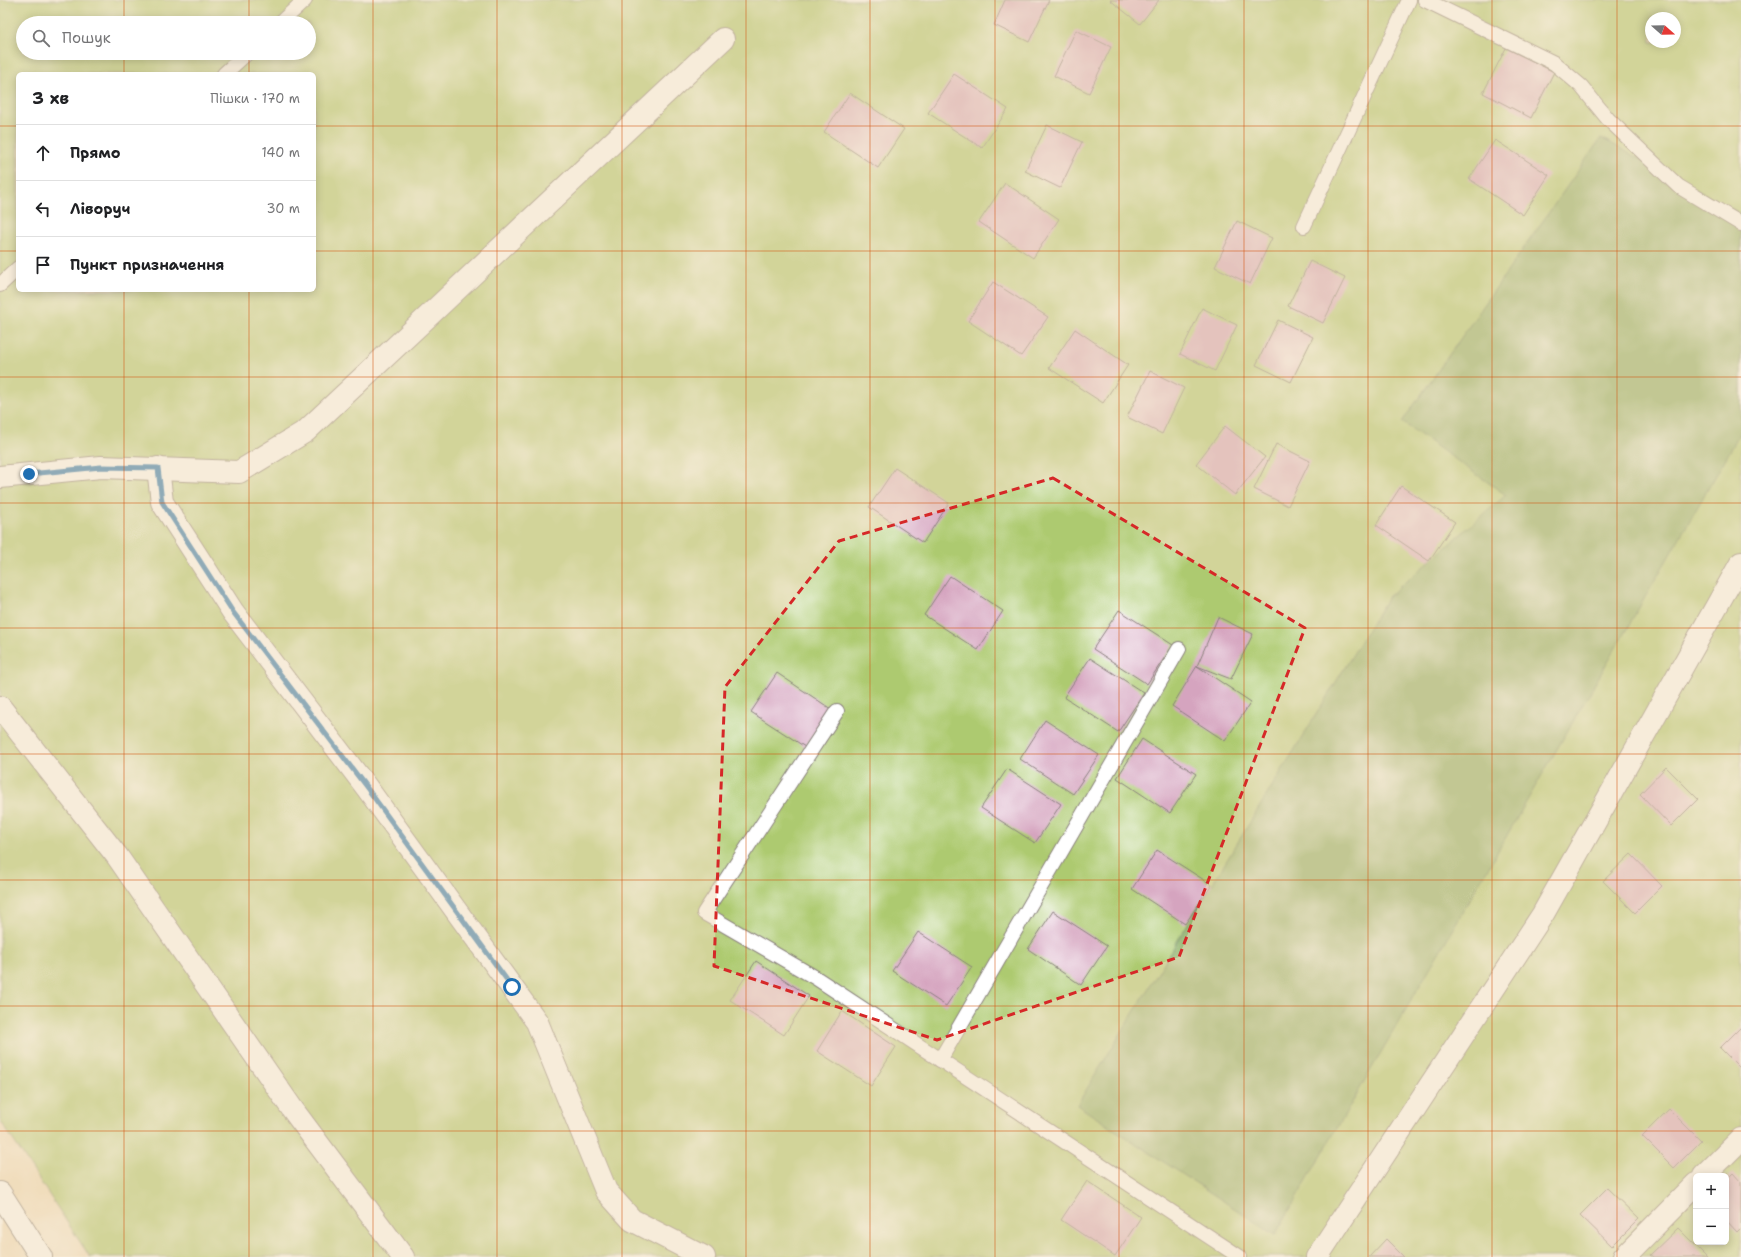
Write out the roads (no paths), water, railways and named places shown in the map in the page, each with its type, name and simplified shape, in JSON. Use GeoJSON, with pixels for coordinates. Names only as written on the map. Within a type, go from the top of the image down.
{"type":"FeatureCollection","features":[{"type":"Feature","properties":{"kind":"street"},"geometry":{"type":"LineString","coordinates":[[0,476],[101,467],[239,472],[306,431],[723,39]]}},
{"type":"Feature","properties":{"kind":"street"},"geometry":{"type":"LineString","coordinates":[[158,468],[162,502],[233,612],[367,788],[537,1022],[606,1191],[632,1220],[704,1257]]}},
{"type":"Feature","properties":{"kind":"street"},"geometry":{"type":"LineString","coordinates":[[1317,1257],[1543,914],[1741,563]]}},
{"type":"Feature","properties":{"kind":"street"},"geometry":{"type":"LineString","coordinates":[[0,707],[117,856],[293,1110],[403,1257]]}},
{"type":"Feature","properties":{"kind":"street"},"geometry":{"type":"LineString","coordinates":[[1707,1173],[1741,1139]]}},
{"type":"Feature","properties":{"kind":"street"},"geometry":{"type":"LineString","coordinates":[[1624,1257],[1693,1187]]}},
{"type":"Feature","properties":{"kind":"street"},"geometry":{"type":"LineString","coordinates":[[0,1193],[41,1257]]}},
{"type":"Feature","properties":{"kind":"lane"},"geometry":{"type":"LineString","coordinates":[[288,16],[305,0]]}},
{"type":"Feature","properties":{"kind":"lane"},"geometry":{"type":"LineString","coordinates":[[1304,226],[1409,0]]}},
{"type":"Feature","properties":{"kind":"lane"},"geometry":{"type":"LineString","coordinates":[[1425,0],[1554,63],[1581,86],[1608,119],[1678,186],[1741,224]]}},
{"type":"Feature","properties":{"kind":"lane"},"geometry":{"type":"LineString","coordinates":[[226,72],[239,60]]}},
{"type":"Feature","properties":{"kind":"lane"},"geometry":{"type":"LineString","coordinates":[[0,285],[16,270]]}},
{"type":"Feature","properties":{"kind":"lane"},"geometry":{"type":"LineString","coordinates":[[940,1060],[1179,649]]}},
{"type":"Feature","properties":{"kind":"lane"},"geometry":{"type":"LineString","coordinates":[[837,711],[704,913],[816,978],[1240,1257]]}}]}
